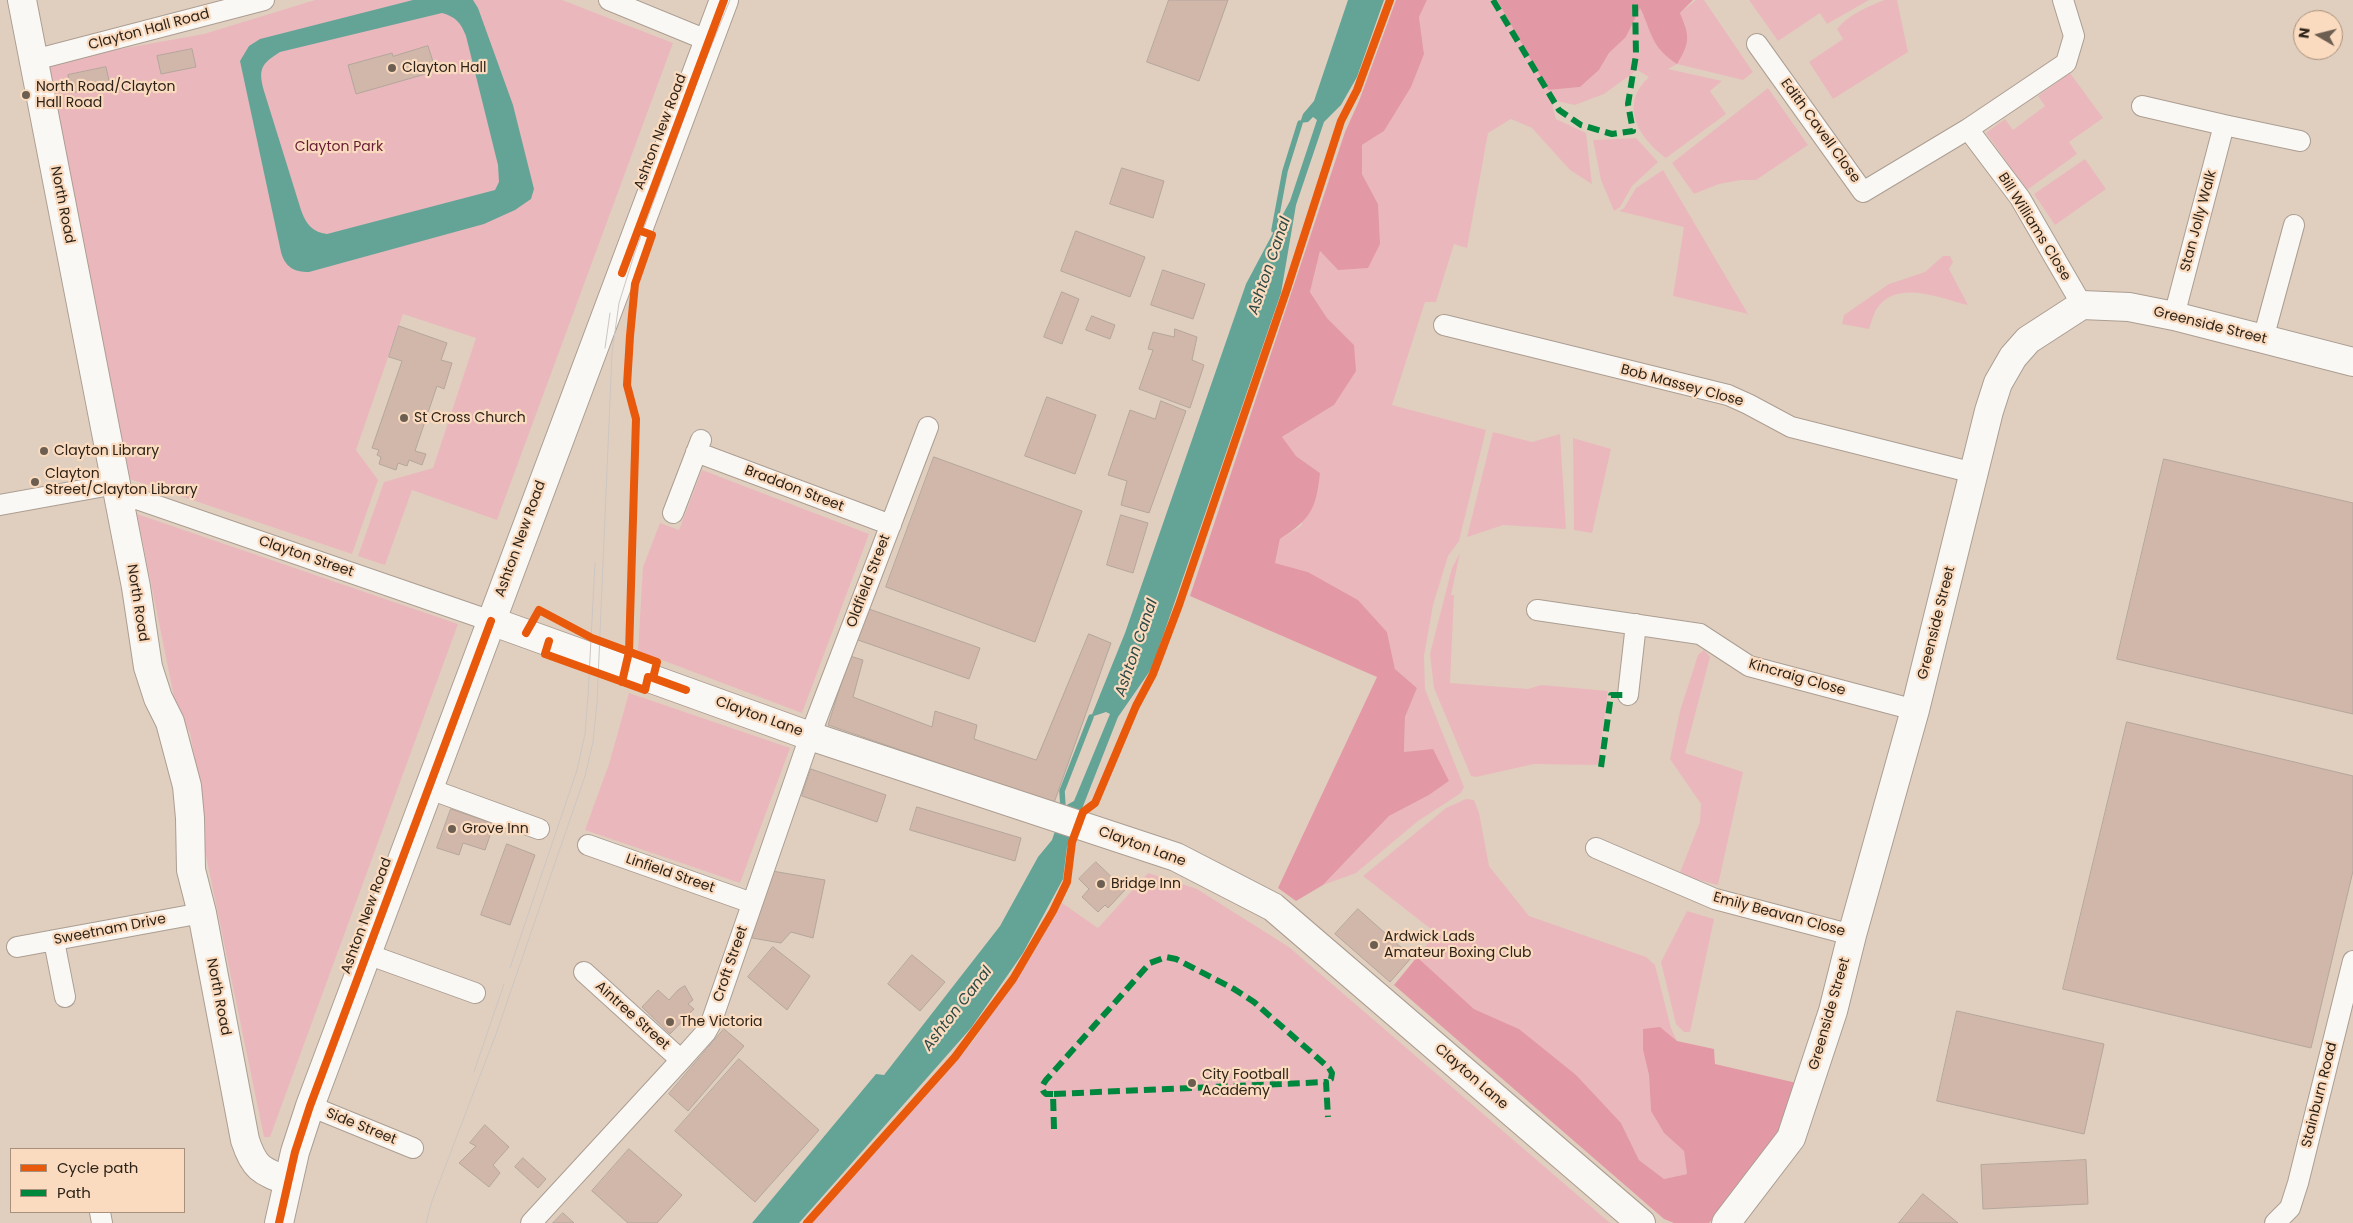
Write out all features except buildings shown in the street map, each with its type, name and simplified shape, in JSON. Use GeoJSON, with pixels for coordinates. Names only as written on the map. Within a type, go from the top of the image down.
{"type":"FeatureCollection","features":[{"type":"Feature","properties":{"kind":"street","name":"North Road"},"geometry":{"type":"LineString","coordinates":[[22,0],[136,587],[148,667],[158,698],[170,722],[187,786],[191,870],[202,913],[245,1140],[251,1158],[264,1172],[288,1181]]}},
{"type":"Feature","properties":{"kind":"street","name":"Clayton Hall Road"},"geometry":{"type":"LineString","coordinates":[[34,60],[264,0]]}},
{"type":"Feature","properties":{"kind":"street"},"geometry":{"type":"LineString","coordinates":[[609,0],[709,41]]}},
{"type":"Feature","properties":{"kind":"street","name":"Ashton New Road"},"geometry":{"type":"LineString","coordinates":[[279,1223],[288,1181],[310,1106],[427,788],[724,0]]}},
{"type":"Feature","properties":{"kind":"street"},"geometry":{"type":"LineString","coordinates":[[1968,129],[2066,63],[2074,36],[2063,0]]}},
{"type":"Feature","properties":{"kind":"street","name":"Edith Cavell Close"},"geometry":{"type":"LineString","coordinates":[[1757,44],[1863,192],[1968,129]]}},
{"type":"Feature","properties":{"kind":"street"},"geometry":{"type":"LineString","coordinates":[[2142,106],[2300,141]]}},
{"type":"Feature","properties":{"kind":"street","name":"Stan Jolly Walk"},"geometry":{"type":"LineString","coordinates":[[2174,316],[2224,125]]}},
{"type":"Feature","properties":{"kind":"street","name":"Bill Williams Close"},"geometry":{"type":"LineString","coordinates":[[1968,129],[2020,198],[2082,305]]}},
{"type":"Feature","properties":{"kind":"street"},"geometry":{"type":"LineString","coordinates":[[2264,339],[2294,224]]}},
{"type":"Feature","properties":{"kind":"street","name":"Greenside Street"},"geometry":{"type":"LineString","coordinates":[[1726,1223],[1792,1138],[1833,1011],[1852,935],[1915,710],[1998,383],[2013,357],[2028,340],[2082,305],[2129,307],[2174,316],[2353,362]]}},
{"type":"Feature","properties":{"kind":"street","name":"Bob Massey Close"},"geometry":{"type":"LineString","coordinates":[[1444,325],[1728,395],[1791,427],[1974,473]]}},
{"type":"Feature","properties":{"kind":"street","name":"Oldfield Street"},"geometry":{"type":"LineString","coordinates":[[810,736],[928,427]]}},
{"type":"Feature","properties":{"kind":"street","name":"Braddon Street"},"geometry":{"type":"LineString","coordinates":[[673,513],[699,445],[891,526]]}},
{"type":"Feature","properties":{"kind":"street","name":"Clayton Street"},"geometry":{"type":"LineString","coordinates":[[0,505],[118,493],[491,620]]}},
{"type":"Feature","properties":{"kind":"street","name":"Kincraig Close"},"geometry":{"type":"LineString","coordinates":[[1537,610],[1700,634],[1748,666],[1915,710]]}},
{"type":"Feature","properties":{"kind":"street","name":"Clayton Lane"},"geometry":{"type":"LineString","coordinates":[[491,620],[810,736],[1176,857],[1274,907],[1641,1223]]}},
{"type":"Feature","properties":{"kind":"street"},"geometry":{"type":"LineString","coordinates":[[1628,695],[1636,624]]}},
{"type":"Feature","properties":{"kind":"street","name":"Croft Street"},"geometry":{"type":"LineString","coordinates":[[531,1223],[706,1032],[711,1023],[810,736]]}},
{"type":"Feature","properties":{"kind":"street"},"geometry":{"type":"LineString","coordinates":[[427,788],[539,829]]}},
{"type":"Feature","properties":{"kind":"street","name":"Linfield Street"},"geometry":{"type":"LineString","coordinates":[[588,845],[752,903]]}},
{"type":"Feature","properties":{"kind":"street","name":"Emily Beavan Close"},"geometry":{"type":"LineString","coordinates":[[1596,848],[1715,899],[1852,935]]}},
{"type":"Feature","properties":{"kind":"street","name":"Sweetnam Drive"},"geometry":{"type":"LineString","coordinates":[[17,947],[202,913]]}},
{"type":"Feature","properties":{"kind":"street"},"geometry":{"type":"LineString","coordinates":[[54,941],[65,997]]}},
{"type":"Feature","properties":{"kind":"street"},"geometry":{"type":"LineString","coordinates":[[367,954],[475,994]]}},
{"type":"Feature","properties":{"kind":"street","name":"Stainburn Road"},"geometry":{"type":"LineString","coordinates":[[2275,1223],[2290,1208],[2298,1182],[2353,962]]}},
{"type":"Feature","properties":{"kind":"street","name":"Aintree Street"},"geometry":{"type":"LineString","coordinates":[[584,972],[681,1060]]}},
{"type":"Feature","properties":{"kind":"street","name":"Side Street"},"geometry":{"type":"LineString","coordinates":[[310,1106],[412,1148]]}},
{"type":"Feature","properties":{"kind":"green space","name":"Clayton Park"},"geometry":{"type":"Polygon","coordinates":[[[315,0],[562,0],[673,43],[497,520],[412,490],[385,565],[358,556],[384,482],[433,468],[476,338],[403,314],[356,450],[378,480],[352,554],[130,479],[48,62],[204,34],[315,0]]]}},
{"type":"Feature","properties":{"kind":"green space"},"geometry":{"type":"Polygon","coordinates":[[[1427,0],[1497,0],[1548,90],[1580,87],[1599,70],[1609,53],[1626,37],[1640,7],[1643,16],[1685,25],[1680,13],[1696,0],[1704,0],[1753,72],[1743,80],[1677,64],[1668,69],[1722,81],[1710,91],[1726,114],[1666,158],[1648,141],[1636,120],[1634,110],[1635,99],[1640,88],[1649,77],[1637,70],[1604,94],[1575,105],[1551,100],[1556,119],[1586,133],[1592,184],[1570,170],[1532,128],[1511,119],[1488,133],[1467,248],[1454,244],[1436,302],[1425,302],[1392,405],[1486,430],[1459,541],[1448,556],[1433,605],[1424,656],[1425,689],[1464,787],[1461,793],[1418,821],[1356,873],[1323,885],[1389,816],[1429,795],[1449,781],[1404,752],[1405,717],[1417,688],[1395,669],[1387,632],[1358,600],[1308,572],[1275,563],[1280,539],[1301,526],[1320,473],[1296,456],[1281,438],[1334,405],[1354,345],[1327,318],[1310,292],[1320,251],[1338,270],[1378,204],[1362,174],[1362,145],[1384,131],[1424,54],[1419,17],[1427,0]]]}},
{"type":"Feature","properties":{"kind":"green space"},"geometry":{"type":"Polygon","coordinates":[[[1749,0],[1869,0],[1827,24],[1820,13],[1778,41],[1749,0]]]}},
{"type":"Feature","properties":{"kind":"green space"},"geometry":{"type":"Polygon","coordinates":[[[1884,0],[1897,0],[1908,52],[1833,99],[1809,62],[1843,39],[1837,29],[1841,24],[1852,16],[1884,0]]]}},
{"type":"Feature","properties":{"kind":"green space"},"geometry":{"type":"Polygon","coordinates":[[[2070,73],[2103,118],[2069,142],[2077,154],[2027,190],[1986,133],[2005,119],[2013,130],[2045,106],[2038,96],[2070,73]]]}},
{"type":"Feature","properties":{"kind":"green space"},"geometry":{"type":"Polygon","coordinates":[[[1768,88],[1808,145],[1756,180],[1741,180],[1719,184],[1694,194],[1672,163],[1768,88]]]}},
{"type":"Feature","properties":{"kind":"green space"},"geometry":{"type":"Polygon","coordinates":[[[1636,138],[1658,162],[1632,186],[1620,207],[1614,211],[1601,180],[1593,140],[1636,138]]]}},
{"type":"Feature","properties":{"kind":"green space"},"geometry":{"type":"Polygon","coordinates":[[[2085,159],[2106,189],[2055,225],[2034,194],[2085,159]]]}},
{"type":"Feature","properties":{"kind":"green space"},"geometry":{"type":"Polygon","coordinates":[[[1663,170],[1748,314],[1673,296],[1684,227],[1619,211],[1624,208],[1636,188],[1663,170]]]}},
{"type":"Feature","properties":{"kind":"green space"},"geometry":{"type":"Polygon","coordinates":[[[1943,256],[1950,256],[1953,262],[1949,269],[1968,305],[1932,295],[1906,293],[1894,295],[1884,300],[1876,310],[1869,329],[1842,324],[1844,315],[1889,284],[1925,272],[1943,256]]]}},
{"type":"Feature","properties":{"kind":"green space"},"geometry":{"type":"Polygon","coordinates":[[[1493,432],[1532,442],[1560,434],[1566,529],[1503,525],[1467,537],[1493,432]]]}},
{"type":"Feature","properties":{"kind":"green space"},"geometry":{"type":"Polygon","coordinates":[[[1573,438],[1611,449],[1592,533],[1574,530],[1573,438]]]}},
{"type":"Feature","properties":{"kind":"green space"},"geometry":{"type":"Polygon","coordinates":[[[702,470],[869,534],[802,713],[638,651],[643,567],[660,523],[679,530],[702,470]]]}},
{"type":"Feature","properties":{"kind":"green space"},"geometry":{"type":"Polygon","coordinates":[[[137,514],[458,624],[270,1137],[264,1137],[204,846],[204,808],[190,733],[175,702],[137,514]]]}},
{"type":"Feature","properties":{"kind":"green space"},"geometry":{"type":"Polygon","coordinates":[[[1460,553],[1451,595],[1454,595],[1450,683],[1528,689],[1541,685],[1608,691],[1598,765],[1534,764],[1476,777],[1471,776],[1434,688],[1430,654],[1452,568],[1460,553]]]}},
{"type":"Feature","properties":{"kind":"green space"},"geometry":{"type":"Polygon","coordinates":[[[1704,650],[1710,657],[1685,753],[1743,772],[1718,885],[1679,875],[1700,822],[1701,804],[1670,759],[1680,711],[1698,655],[1704,650]]]}},
{"type":"Feature","properties":{"kind":"green space"},"geometry":{"type":"Polygon","coordinates":[[[629,693],[790,748],[740,883],[585,830],[609,764],[629,693]]]}},
{"type":"Feature","properties":{"kind":"green space"},"geometry":{"type":"Polygon","coordinates":[[[1466,799],[1474,800],[1479,813],[1489,866],[1529,916],[1646,957],[1655,965],[1671,1028],[1677,1041],[1660,1028],[1643,1050],[1649,1075],[1651,1111],[1664,1133],[1684,1151],[1687,1174],[1664,1179],[1639,1160],[1621,1123],[1519,1029],[1474,1009],[1417,957],[1436,933],[1363,876],[1446,808],[1466,799]]]}},
{"type":"Feature","properties":{"kind":"green space","name":"City Football Academy"},"geometry":{"type":"Polygon","coordinates":[[[1148,873],[1197,889],[1289,947],[1610,1223],[812,1223],[974,1040],[1032,955],[1062,903],[1098,928],[1148,873]]]}},
{"type":"Feature","properties":{"kind":"green space"},"geometry":{"type":"Polygon","coordinates":[[[1687,911],[1714,919],[1690,1032],[1684,1032],[1676,1024],[1661,962],[1687,911]]]}},
{"type":"Feature","properties":{"kind":"shaded area"},"geometry":{"type":"Polygon","coordinates":[[[1396,0],[1427,0],[1419,17],[1424,54],[1411,87],[1384,131],[1362,145],[1362,174],[1378,204],[1380,244],[1368,268],[1338,270],[1320,251],[1310,292],[1327,318],[1354,345],[1356,371],[1334,405],[1282,437],[1296,456],[1320,473],[1314,504],[1310,512],[1299,525],[1280,539],[1275,563],[1308,572],[1358,600],[1387,632],[1395,669],[1417,688],[1405,717],[1404,752],[1433,749],[1449,781],[1429,795],[1389,816],[1323,885],[1296,901],[1278,888],[1377,677],[1190,596],[1345,132],[1359,101],[1396,0]]]}},
{"type":"Feature","properties":{"kind":"shaded area"},"geometry":{"type":"Polygon","coordinates":[[[1497,0],[1693,0],[1680,13],[1686,28],[1687,39],[1677,64],[1662,51],[1653,39],[1640,8],[1626,37],[1609,53],[1599,70],[1580,87],[1548,90],[1497,0]]]}},
{"type":"Feature","properties":{"kind":"shaded area"},"geometry":{"type":"Polygon","coordinates":[[[1417,957],[1474,1009],[1519,1029],[1576,1075],[1621,1123],[1639,1160],[1664,1179],[1687,1174],[1684,1151],[1664,1133],[1651,1111],[1649,1075],[1643,1050],[1643,1029],[1660,1027],[1677,1041],[1714,1049],[1715,1064],[1801,1084],[1788,1121],[1750,1175],[1709,1223],[1674,1223],[1664,1219],[1394,985],[1417,957]]]}},
{"type":"Feature","properties":{"kind":"water"},"geometry":{"type":"Polygon","coordinates":[[[413,0],[473,0],[478,8],[513,105],[534,189],[531,199],[515,210],[484,224],[309,272],[291,268],[281,252],[240,61],[249,46],[260,39],[413,0]],[[442,13],[280,52],[265,64],[261,72],[264,91],[301,210],[307,223],[317,231],[327,234],[495,190],[499,182],[498,165],[466,36],[457,21],[451,16],[442,13]]]}},
{"type":"Feature","properties":{"kind":"water","name":"Ashton Canal"},"geometry":{"type":"Polygon","coordinates":[[[1348,0],[1384,0],[1357,77],[1341,105],[1324,122],[1296,205],[1281,293],[1152,668],[1118,717],[1067,847],[1063,879],[1023,953],[971,1028],[799,1223],[752,1223],[876,1074],[884,1075],[1000,926],[1038,857],[1052,840],[1063,807],[1074,801],[1110,714],[1106,712],[1091,717],[1125,633],[1246,284],[1290,201],[1317,120],[1313,117],[1308,122],[1300,123],[1303,114],[1314,101],[1348,0]]]}},
{"type":"Feature","properties":{"kind":"waterway","name":"Ashton Canal"},"geometry":{"type":"LineString","coordinates":[[1274,230],[1285,171],[1300,123]]}},
{"type":"Feature","properties":{"kind":"waterway"},"geometry":{"type":"LineString","coordinates":[[1063,807],[1062,791],[1091,717]]}},
{"type":"Feature","properties":{"kind":"tram line"},"geometry":{"type":"LineString","coordinates":[[705,42],[721,0]]}},
{"type":"Feature","properties":{"kind":"tram line"},"geometry":{"type":"LineString","coordinates":[[426,1223],[432,1201],[496,1034],[585,776],[593,742],[597,703],[612,353],[619,303],[634,255],[703,66],[730,0]]}},
{"type":"Feature","properties":{"kind":"tram line"},"geometry":{"type":"LineString","coordinates":[[605,348],[610,313]]}},
{"type":"Feature","properties":{"kind":"tram line"},"geometry":{"type":"LineString","coordinates":[[510,968],[577,770],[585,734],[595,563]]}},
{"type":"Feature","properties":{"kind":"tram line"},"geometry":{"type":"LineString","coordinates":[[474,1072],[504,984]]}},
{"type":"Feature","properties":{"kind":"marked path"},"geometry":{"type":"LineString","coordinates":[[1493,0],[1559,110],[1581,125],[1612,134],[1633,131],[1628,104],[1636,55],[1635,0]]}},
{"type":"Feature","properties":{"kind":"marked path"},"geometry":{"type":"LineString","coordinates":[[1601,767],[1611,695],[1628,695]]}},
{"type":"Feature","properties":{"kind":"marked path"},"geometry":{"type":"LineString","coordinates":[[1053,1094],[1046,1094],[1043,1091],[1046,1080],[1150,963],[1166,957],[1176,959],[1234,989],[1254,1002],[1329,1068],[1332,1073],[1331,1079],[1326,1082]]}},
{"type":"Feature","properties":{"kind":"marked path"},"geometry":{"type":"LineString","coordinates":[[1054,1129],[1053,1094],[1326,1082],[1328,1117]]}},
{"type":"Feature","properties":{"kind":"cycle path"},"geometry":{"type":"LineString","coordinates":[[622,273],[724,0]]}},
{"type":"Feature","properties":{"kind":"cycle path"},"geometry":{"type":"LineString","coordinates":[[807,1223],[955,1057],[1013,979],[1053,911],[1067,882],[1072,842],[1083,812],[1095,803],[1136,706],[1153,674],[1179,605],[1287,289],[1341,121],[1357,90],[1390,0]]}},
{"type":"Feature","properties":{"kind":"cycle path"},"geometry":{"type":"LineString","coordinates":[[622,682],[629,652],[636,419],[627,385],[630,336],[635,284],[652,235],[638,230]]}},
{"type":"Feature","properties":{"kind":"cycle path"},"geometry":{"type":"LineString","coordinates":[[526,633],[539,610],[592,638],[657,662],[653,678],[686,690]]}},
{"type":"Feature","properties":{"kind":"cycle path"},"geometry":{"type":"LineString","coordinates":[[279,1223],[295,1152],[310,1106],[491,621]]}},
{"type":"Feature","properties":{"kind":"cycle path"},"geometry":{"type":"LineString","coordinates":[[549,641],[545,654],[645,690],[648,677]]}},
{"type":"Feature","properties":{"kind":"place","name":"Clayton Hall"},"geometry":{"type":"Point","coordinates":[392,68]}},
{"type":"Feature","properties":{"kind":"place","name":"North Road/Clayton Hall Road"},"geometry":{"type":"Point","coordinates":[26,95]}},
{"type":"Feature","properties":{"kind":"place","name":"St Cross Church"},"geometry":{"type":"Point","coordinates":[404,418]}},
{"type":"Feature","properties":{"kind":"place","name":"Clayton Library"},"geometry":{"type":"Point","coordinates":[44,451]}},
{"type":"Feature","properties":{"kind":"place","name":"Clayton Street/Clayton Library"},"geometry":{"type":"Point","coordinates":[35,482]}},
{"type":"Feature","properties":{"kind":"place","name":"Grove Inn"},"geometry":{"type":"Point","coordinates":[452,829]}},
{"type":"Feature","properties":{"kind":"place","name":"Bridge Inn"},"geometry":{"type":"Point","coordinates":[1101,884]}},
{"type":"Feature","properties":{"kind":"place","name":"Ardwick Lads Amateur Boxing Club"},"geometry":{"type":"Point","coordinates":[1374,945]}},
{"type":"Feature","properties":{"kind":"place","name":"The Victoria"},"geometry":{"type":"Point","coordinates":[670,1022]}},
{"type":"Feature","properties":{"kind":"place","name":"City Football Academy"},"geometry":{"type":"Point","coordinates":[1192,1083]}}]}
